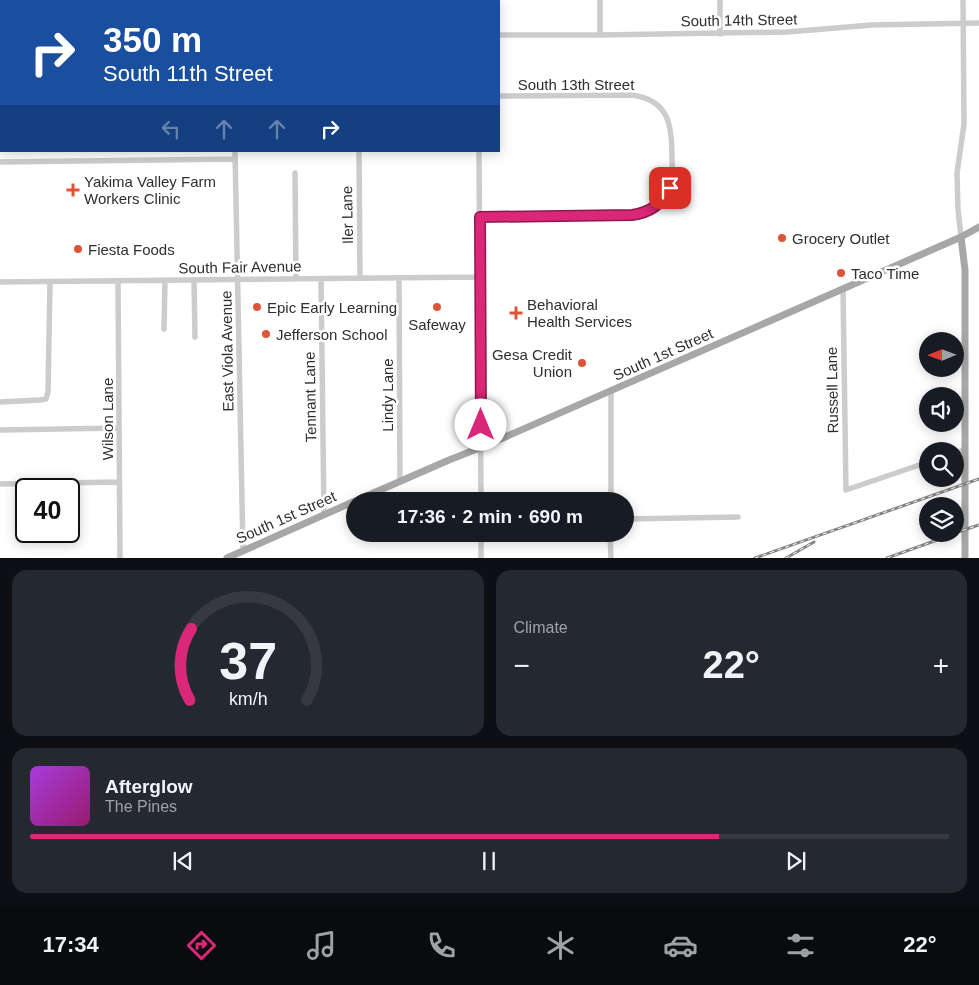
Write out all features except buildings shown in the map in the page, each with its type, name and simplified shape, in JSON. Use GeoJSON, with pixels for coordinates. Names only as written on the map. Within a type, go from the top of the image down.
{"type":"FeatureCollection","features":[{"type":"Feature","properties":{"kind":"main road","name":"South 1st Street"},"geometry":{"type":"LineString","coordinates":[[375,492],[481,448],[843,290],[961,237],[979,227]]}},
{"type":"Feature","properties":{"kind":"main road"},"geometry":{"type":"LineString","coordinates":[[961,237],[965,270],[964,450]]}},
{"type":"Feature","properties":{"kind":"main road"},"geometry":{"type":"LineString","coordinates":[[964,487],[964,558]]}},
{"type":"Feature","properties":{"kind":"main road","name":"South 1st Street"},"geometry":{"type":"LineString","coordinates":[[227,558],[346,505]]}},
{"type":"Feature","properties":{"kind":"street"},"geometry":{"type":"LineString","coordinates":[[600,0],[600,35]]}},
{"type":"Feature","properties":{"kind":"street"},"geometry":{"type":"LineString","coordinates":[[720,0],[720,34]]}},
{"type":"Feature","properties":{"kind":"street"},"geometry":{"type":"LineString","coordinates":[[961,237],[957,173],[964,124],[963,0]]}},
{"type":"Feature","properties":{"kind":"street","name":"South 14th Street"},"geometry":{"type":"LineString","coordinates":[[500,35],[720,34],[787,32],[872,25],[979,23]]}},
{"type":"Feature","properties":{"kind":"street","name":"South 13th Street"},"geometry":{"type":"LineString","coordinates":[[480,217],[623,216],[640,214],[656,206],[665,197],[672,179],[671,130],[667,117],[660,107],[647,98],[632,95],[500,96]]}},
{"type":"Feature","properties":{"kind":"street","name":"East Viola Avenue"},"geometry":{"type":"LineString","coordinates":[[235,152],[243,551]]}},
{"type":"Feature","properties":{"kind":"street","name":"Iler Lane"},"geometry":{"type":"LineString","coordinates":[[359,152],[360,278]]}},
{"type":"Feature","properties":{"kind":"street"},"geometry":{"type":"LineString","coordinates":[[480,152],[481,492]]}},
{"type":"Feature","properties":{"kind":"street"},"geometry":{"type":"LineString","coordinates":[[0,162],[235,159]]}},
{"type":"Feature","properties":{"kind":"street"},"geometry":{"type":"LineString","coordinates":[[295,172],[296,279]]}},
{"type":"Feature","properties":{"kind":"street","name":"South Fair Avenue"},"geometry":{"type":"LineString","coordinates":[[0,282],[480,277]]}},
{"type":"Feature","properties":{"kind":"street","name":"Lindy Lane"},"geometry":{"type":"LineString","coordinates":[[399,278],[400,481]]}},
{"type":"Feature","properties":{"kind":"street","name":"Tennant Lane"},"geometry":{"type":"LineString","coordinates":[[321,279],[324,515]]}},
{"type":"Feature","properties":{"kind":"street"},"geometry":{"type":"LineString","coordinates":[[164,329],[165,280]]}},
{"type":"Feature","properties":{"kind":"street","name":"Wilson Lane"},"geometry":{"type":"LineString","coordinates":[[118,281],[120,558]]}},
{"type":"Feature","properties":{"kind":"street"},"geometry":{"type":"LineString","coordinates":[[194,281],[195,337]]}},
{"type":"Feature","properties":{"kind":"street"},"geometry":{"type":"LineString","coordinates":[[0,402],[46,399],[48,392],[50,282]]}},
{"type":"Feature","properties":{"kind":"street","name":"Russell Lane"},"geometry":{"type":"LineString","coordinates":[[843,290],[846,490],[919,465]]}},
{"type":"Feature","properties":{"kind":"street"},"geometry":{"type":"LineString","coordinates":[[610,492],[611,391]]}},
{"type":"Feature","properties":{"kind":"street"},"geometry":{"type":"LineString","coordinates":[[0,430],[119,428]]}},
{"type":"Feature","properties":{"kind":"street"},"geometry":{"type":"LineString","coordinates":[[0,484],[120,482]]}},
{"type":"Feature","properties":{"kind":"street"},"geometry":{"type":"LineString","coordinates":[[634,519],[738,517]]}},
{"type":"Feature","properties":{"kind":"street"},"geometry":{"type":"LineString","coordinates":[[481,542],[481,558]]}},
{"type":"Feature","properties":{"kind":"street"},"geometry":{"type":"LineString","coordinates":[[610,542],[611,558]]}},
{"type":"Feature","properties":{"kind":"railway"},"geometry":{"type":"LineString","coordinates":[[755,558],[979,479]]}},
{"type":"Feature","properties":{"kind":"railway"},"geometry":{"type":"LineString","coordinates":[[964,530],[979,525]]}},
{"type":"Feature","properties":{"kind":"railway"},"geometry":{"type":"LineString","coordinates":[[786,558],[814,542]]}},
{"type":"Feature","properties":{"kind":"railway"},"geometry":{"type":"LineString","coordinates":[[887,558],[932,542]]}},
{"type":"Feature","properties":{"kind":"place","name":"Yakima Valley Farm Workers Clinic"},"geometry":{"type":"Point","coordinates":[73,190]}},
{"type":"Feature","properties":{"kind":"place","name":"Grocery Outlet"},"geometry":{"type":"Point","coordinates":[782,238]}},
{"type":"Feature","properties":{"kind":"place","name":"Fiesta Foods"},"geometry":{"type":"Point","coordinates":[78,249]}},
{"type":"Feature","properties":{"kind":"place","name":"Taco Time"},"geometry":{"type":"Point","coordinates":[841,273]}},
{"type":"Feature","properties":{"kind":"place","name":"Epic Early Learning"},"geometry":{"type":"Point","coordinates":[257,307]}},
{"type":"Feature","properties":{"kind":"place","name":"Safeway"},"geometry":{"type":"Point","coordinates":[437,307]}},
{"type":"Feature","properties":{"kind":"place","name":"Behavioral Health Services"},"geometry":{"type":"Point","coordinates":[516,313]}},
{"type":"Feature","properties":{"kind":"place","name":"Jefferson School"},"geometry":{"type":"Point","coordinates":[266,334]}},
{"type":"Feature","properties":{"kind":"place","name":"Gesa Credit Union"},"geometry":{"type":"Point","coordinates":[582,363]}},
{"type":"Feature","properties":{"kind":"route"},"geometry":{"type":"LineString","coordinates":[[481,425],[480,217],[640,214],[656,206],[665,197],[670,188]]}}]}
